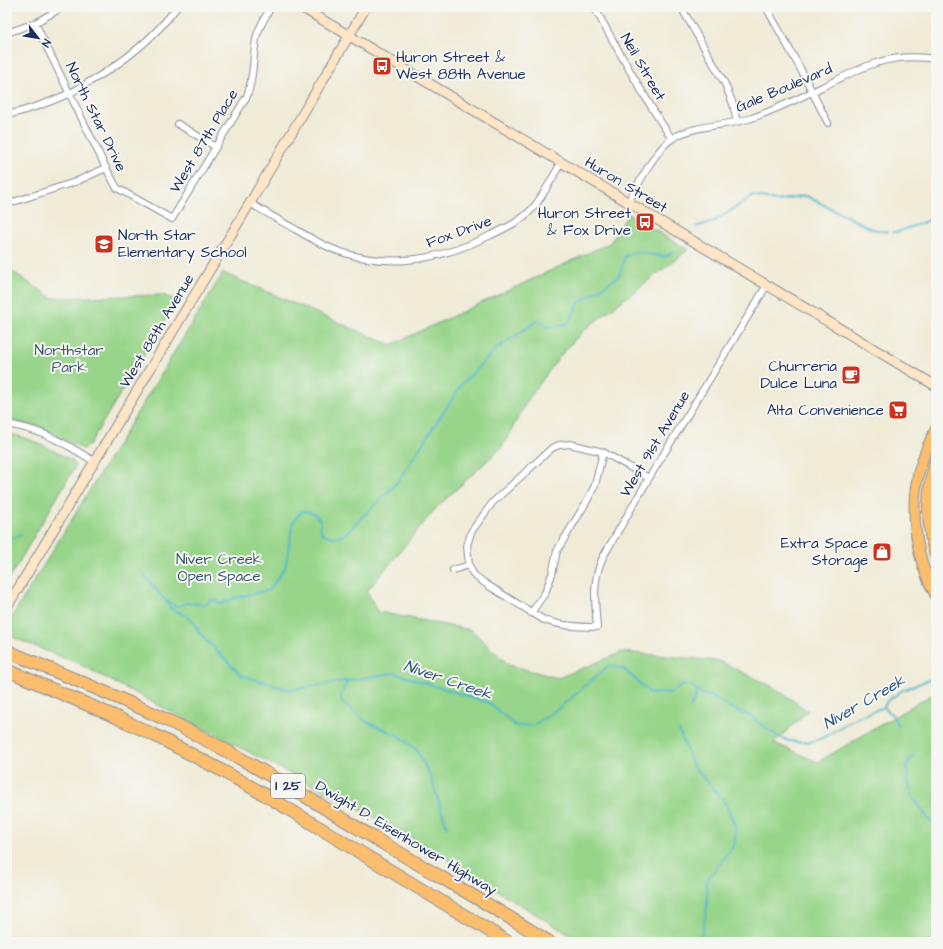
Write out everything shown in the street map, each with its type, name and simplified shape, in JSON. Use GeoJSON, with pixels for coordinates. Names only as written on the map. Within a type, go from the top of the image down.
{"type":"FeatureCollection","features":[{"type":"Feature","properties":{"kind":"highway","name":"Dwight D. Eisenhower Highway"},"geometry":{"type":"LineString","coordinates":[[7,651],[174,723],[234,755],[542,941],[557,942]]}},
{"type":"Feature","properties":{"kind":"highway","name":"I 25"},"geometry":{"type":"LineString","coordinates":[[7,670],[114,716],[188,752],[267,796],[508,942]]}},
{"type":"Feature","properties":{"kind":"highway"},"geometry":{"type":"LineString","coordinates":[[417,887],[493,942]]}},
{"type":"Feature","properties":{"kind":"main road","name":"Huron Street"},"geometry":{"type":"LineString","coordinates":[[301,7],[936,386]]}},
{"type":"Feature","properties":{"kind":"main road","name":"West 88th Avenue"},"geometry":{"type":"LineString","coordinates":[[7,607],[366,7]]}},
{"type":"Feature","properties":{"kind":"main road"},"geometry":{"type":"LineString","coordinates":[[936,429],[918,472],[914,511],[916,536],[921,557],[928,579],[936,596]]}},
{"type":"Feature","properties":{"kind":"main road"},"geometry":{"type":"LineString","coordinates":[[936,459],[930,482],[928,509],[930,536],[936,559]]}},
{"type":"Feature","properties":{"kind":"street"},"geometry":{"type":"LineString","coordinates":[[7,33],[35,23],[63,7]]}},
{"type":"Feature","properties":{"kind":"street"},"geometry":{"type":"LineString","coordinates":[[7,115],[45,104],[69,94],[108,72],[121,63],[156,31],[177,7]]}},
{"type":"Feature","properties":{"kind":"street","name":"West 87th Place"},"geometry":{"type":"LineString","coordinates":[[172,218],[247,96],[252,82],[257,34],[271,7]]}},
{"type":"Feature","properties":{"kind":"street","name":"Neil Street"},"geometry":{"type":"LineString","coordinates":[[594,7],[636,82],[672,139]]}},
{"type":"Feature","properties":{"kind":"street"},"geometry":{"type":"LineString","coordinates":[[681,7],[725,84],[733,104],[737,122]]}},
{"type":"Feature","properties":{"kind":"street"},"geometry":{"type":"LineString","coordinates":[[766,7],[828,122]]}},
{"type":"Feature","properties":{"kind":"street","name":"North Star Drive"},"geometry":{"type":"LineString","coordinates":[[35,23],[117,188],[172,218]]}},
{"type":"Feature","properties":{"kind":"street","name":"Gale Boulevard"},"geometry":{"type":"LineString","coordinates":[[628,202],[662,147],[680,134],[749,119],[876,63],[886,60],[936,58]]}},
{"type":"Feature","properties":{"kind":"street"},"geometry":{"type":"LineString","coordinates":[[178,124],[216,147]]}},
{"type":"Feature","properties":{"kind":"street","name":"Fox Drive"},"geometry":{"type":"LineString","coordinates":[[250,203],[331,249],[373,259],[395,261],[413,260],[439,255],[465,247],[512,225],[533,208],[561,163]]}},
{"type":"Feature","properties":{"kind":"street"},"geometry":{"type":"LineString","coordinates":[[7,204],[75,182],[106,168]]}},
{"type":"Feature","properties":{"kind":"street","name":"West 91st Avenue"},"geometry":{"type":"LineString","coordinates":[[531,612],[552,623],[577,627],[597,627],[595,584],[600,564],[624,520],[766,285]]}},
{"type":"Feature","properties":{"kind":"street"},"geometry":{"type":"LineString","coordinates":[[7,424],[48,436],[95,462]]}},
{"type":"Feature","properties":{"kind":"street"},"geometry":{"type":"LineString","coordinates":[[603,452],[595,485],[557,551],[552,574],[545,593],[531,612],[478,579],[472,572],[469,565],[467,546],[474,528],[493,502],[552,448],[565,444],[573,444],[603,452],[649,478]]}},
{"type":"Feature","properties":{"kind":"street"},"geometry":{"type":"LineString","coordinates":[[453,570],[469,565]]}},
{"type":"Feature","properties":{"kind":"green space","name":"Niver Creek Open Space"},"geometry":{"type":"Polygon","coordinates":[[[628,214],[688,250],[584,330],[560,356],[535,390],[526,403],[502,447],[436,508],[367,591],[378,612],[471,630],[509,665],[558,678],[623,652],[719,661],[773,687],[808,711],[774,743],[818,762],[936,692],[936,942],[581,942],[397,829],[79,664],[14,638],[12,629],[7,627],[223,273],[391,345],[610,243],[628,214]]]}},
{"type":"Feature","properties":{"kind":"green space","name":"Northstar Park"},"geometry":{"type":"Polygon","coordinates":[[[7,268],[52,298],[162,295],[177,300],[89,445],[83,449],[41,427],[7,420],[7,268]]]}},
{"type":"Feature","properties":{"kind":"green space"},"geometry":{"type":"Polygon","coordinates":[[[7,434],[33,441],[49,448],[73,461],[75,467],[7,582],[7,434]]]}},
{"type":"Feature","properties":{"kind":"waterway"},"geometry":{"type":"LineString","coordinates":[[696,227],[715,221],[753,196],[776,201],[806,196],[872,229],[887,232]]}},
{"type":"Feature","properties":{"kind":"waterway"},"geometry":{"type":"LineString","coordinates":[[893,232],[897,232],[936,218]]}},
{"type":"Feature","properties":{"kind":"waterway"},"geometry":{"type":"LineString","coordinates":[[165,600],[176,606],[187,603],[200,604],[203,606],[212,600],[218,600],[218,603],[221,604],[235,598],[269,590],[285,568],[293,522],[302,511],[313,513],[320,520],[321,533],[332,537],[343,536],[396,484],[462,384],[496,349],[540,319],[546,327],[560,326],[569,322],[579,303],[619,276],[625,256],[636,252],[666,257],[674,251]]}},
{"type":"Feature","properties":{"kind":"waterway","name":"Niver Creek"},"geometry":{"type":"LineString","coordinates":[[7,540],[21,535]]}},
{"type":"Feature","properties":{"kind":"waterway","name":"Niver Creek"},"geometry":{"type":"LineString","coordinates":[[144,575],[169,607],[192,620],[200,634],[241,675],[290,690],[394,673],[489,703],[516,726],[534,725],[562,706],[608,666],[624,669],[651,694],[673,692],[683,685],[690,685],[703,694],[717,699],[737,711],[750,716],[779,737],[789,741],[809,742],[821,739],[855,718],[884,707],[887,701],[903,690],[936,677]]}},
{"type":"Feature","properties":{"kind":"waterway"},"geometry":{"type":"LineString","coordinates":[[347,681],[341,695],[342,702],[367,722],[399,736],[416,749],[430,775],[447,827]]}},
{"type":"Feature","properties":{"kind":"waterway"},"geometry":{"type":"LineString","coordinates":[[691,707],[697,690]]}},
{"type":"Feature","properties":{"kind":"waterway"},"geometry":{"type":"LineString","coordinates":[[884,707],[892,715],[898,726]]}},
{"type":"Feature","properties":{"kind":"waterway"},"geometry":{"type":"LineString","coordinates":[[679,731],[693,766],[725,802],[735,826],[735,844],[707,880],[707,908],[700,942]]}},
{"type":"Feature","properties":{"kind":"waterway"},"geometry":{"type":"LineString","coordinates":[[913,756],[907,764],[909,785],[913,798],[936,827]]}},
{"type":"Feature","properties":{"kind":"place","name":"Huron Street & West 88th Avenue"},"geometry":{"type":"Point","coordinates":[382,66]}},
{"type":"Feature","properties":{"kind":"place","name":"Huron Street & Fox Drive"},"geometry":{"type":"Point","coordinates":[645,222]}},
{"type":"Feature","properties":{"kind":"place","name":"North Star Elementary School"},"geometry":{"type":"Point","coordinates":[104,244]}},
{"type":"Feature","properties":{"kind":"place","name":"Churreria Dulce Luna"},"geometry":{"type":"Point","coordinates":[851,375]}},
{"type":"Feature","properties":{"kind":"place","name":"Alta Convenience"},"geometry":{"type":"Point","coordinates":[898,410]}},
{"type":"Feature","properties":{"kind":"place","name":"Extra Space Storage"},"geometry":{"type":"Point","coordinates":[882,552]}}]}
